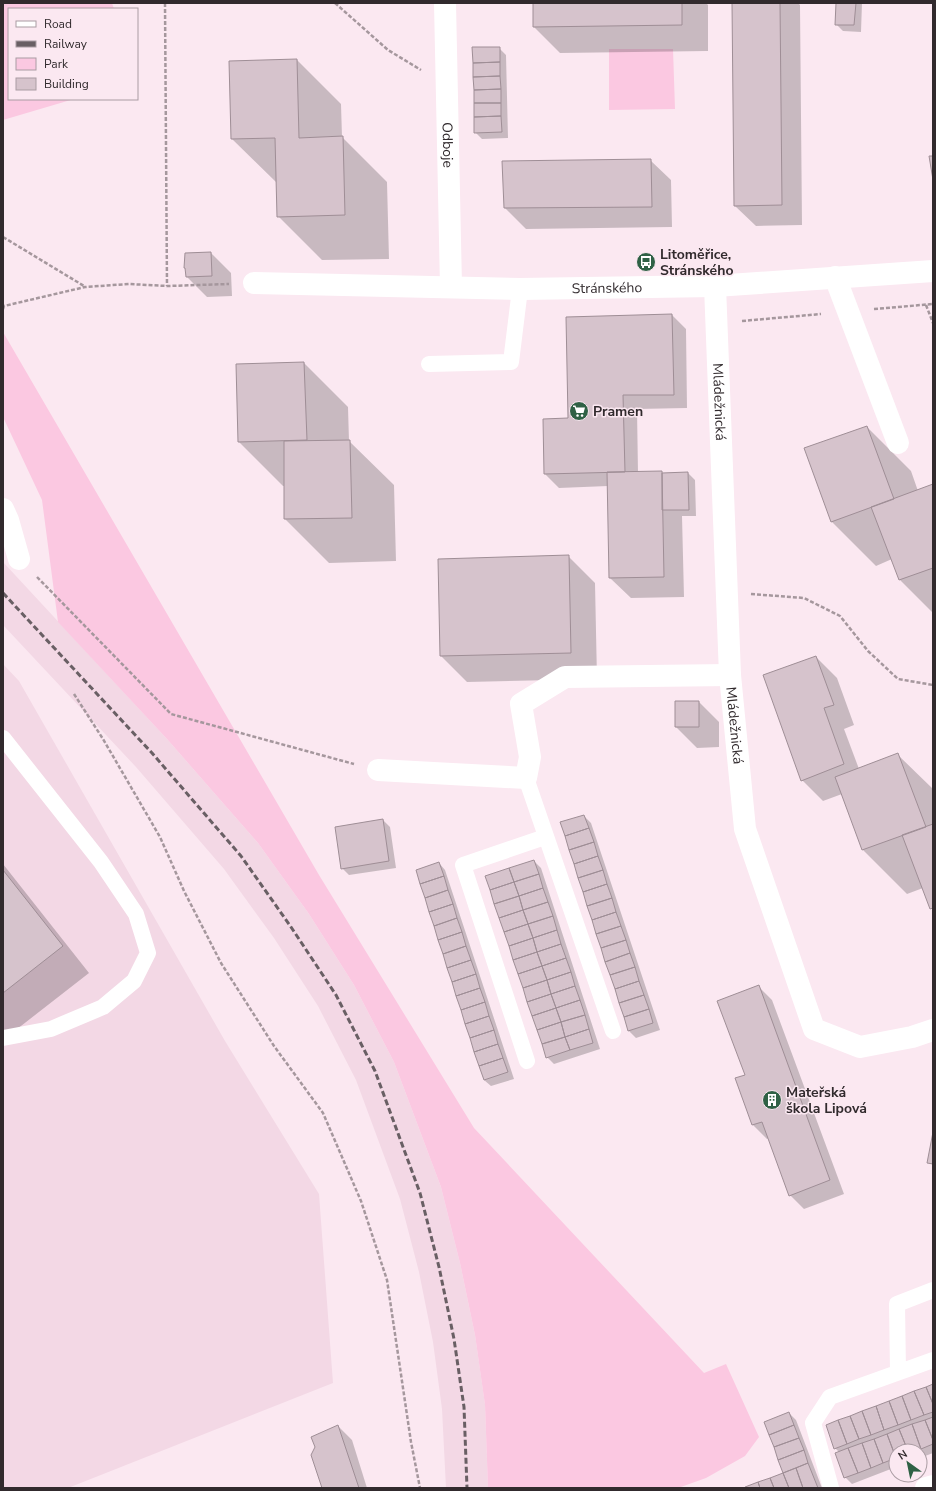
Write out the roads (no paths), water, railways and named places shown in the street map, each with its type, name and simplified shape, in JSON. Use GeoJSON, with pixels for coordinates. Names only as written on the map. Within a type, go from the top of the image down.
{"type":"FeatureCollection","features":[{"type":"Feature","properties":{"kind":"street","name":"Odboje"},"geometry":{"type":"LineString","coordinates":[[445,3],[451,287]]}},
{"type":"Feature","properties":{"kind":"street","name":"Stránského"},"geometry":{"type":"LineString","coordinates":[[254,283],[520,289],[715,286],[933,271]]}},
{"type":"Feature","properties":{"kind":"street"},"geometry":{"type":"LineString","coordinates":[[835,278],[898,444]]}},
{"type":"Feature","properties":{"kind":"street","name":"Mládežnická"},"geometry":{"type":"LineString","coordinates":[[715,286],[730,675],[746,829],[814,1029],[860,1047],[912,1038],[933,1030]]}},
{"type":"Feature","properties":{"kind":"street"},"geometry":{"type":"LineString","coordinates":[[3,509],[8,520],[19,559]]}},
{"type":"Feature","properties":{"kind":"street"},"geometry":{"type":"LineString","coordinates":[[378,770],[526,778],[530,757],[521,704],[565,677],[730,675]]}},
{"type":"Feature","properties":{"kind":"street"},"geometry":{"type":"LineString","coordinates":[[926,1488],[933,1486]]}},
{"type":"Feature","properties":{"kind":"lane"},"geometry":{"type":"LineString","coordinates":[[429,364],[511,362],[520,289]]}},
{"type":"Feature","properties":{"kind":"lane"},"geometry":{"type":"LineString","coordinates":[[3,738],[101,862],[136,914],[148,953],[134,981],[103,1007],[50,1029],[3,1038]]}},
{"type":"Feature","properties":{"kind":"lane"},"geometry":{"type":"LineString","coordinates":[[526,778],[545,837],[613,1031]]}},
{"type":"Feature","properties":{"kind":"lane"},"geometry":{"type":"LineString","coordinates":[[527,1061],[463,865],[545,837]]}},
{"type":"Feature","properties":{"kind":"lane"},"geometry":{"type":"LineString","coordinates":[[898,1372],[896,1304],[933,1290]]}},
{"type":"Feature","properties":{"kind":"lane"},"geometry":{"type":"LineString","coordinates":[[831,1488],[813,1423],[830,1397],[933,1360]]}},
{"type":"Feature","properties":{"kind":"railway"},"geometry":{"type":"LineString","coordinates":[[3,593],[152,753],[241,856],[291,927],[336,995],[375,1071],[420,1193],[439,1267],[454,1339],[464,1407],[467,1488]]}},
{"type":"Feature","properties":{"kind":"place","name":"Litoměřice, Stránského"},"geometry":{"type":"Point","coordinates":[646,262]}},
{"type":"Feature","properties":{"kind":"place","name":"Pramen"},"geometry":{"type":"Point","coordinates":[579,411]}},
{"type":"Feature","properties":{"kind":"place","name":"Mateřská škola Lipová"},"geometry":{"type":"Point","coordinates":[772,1100]}}]}
